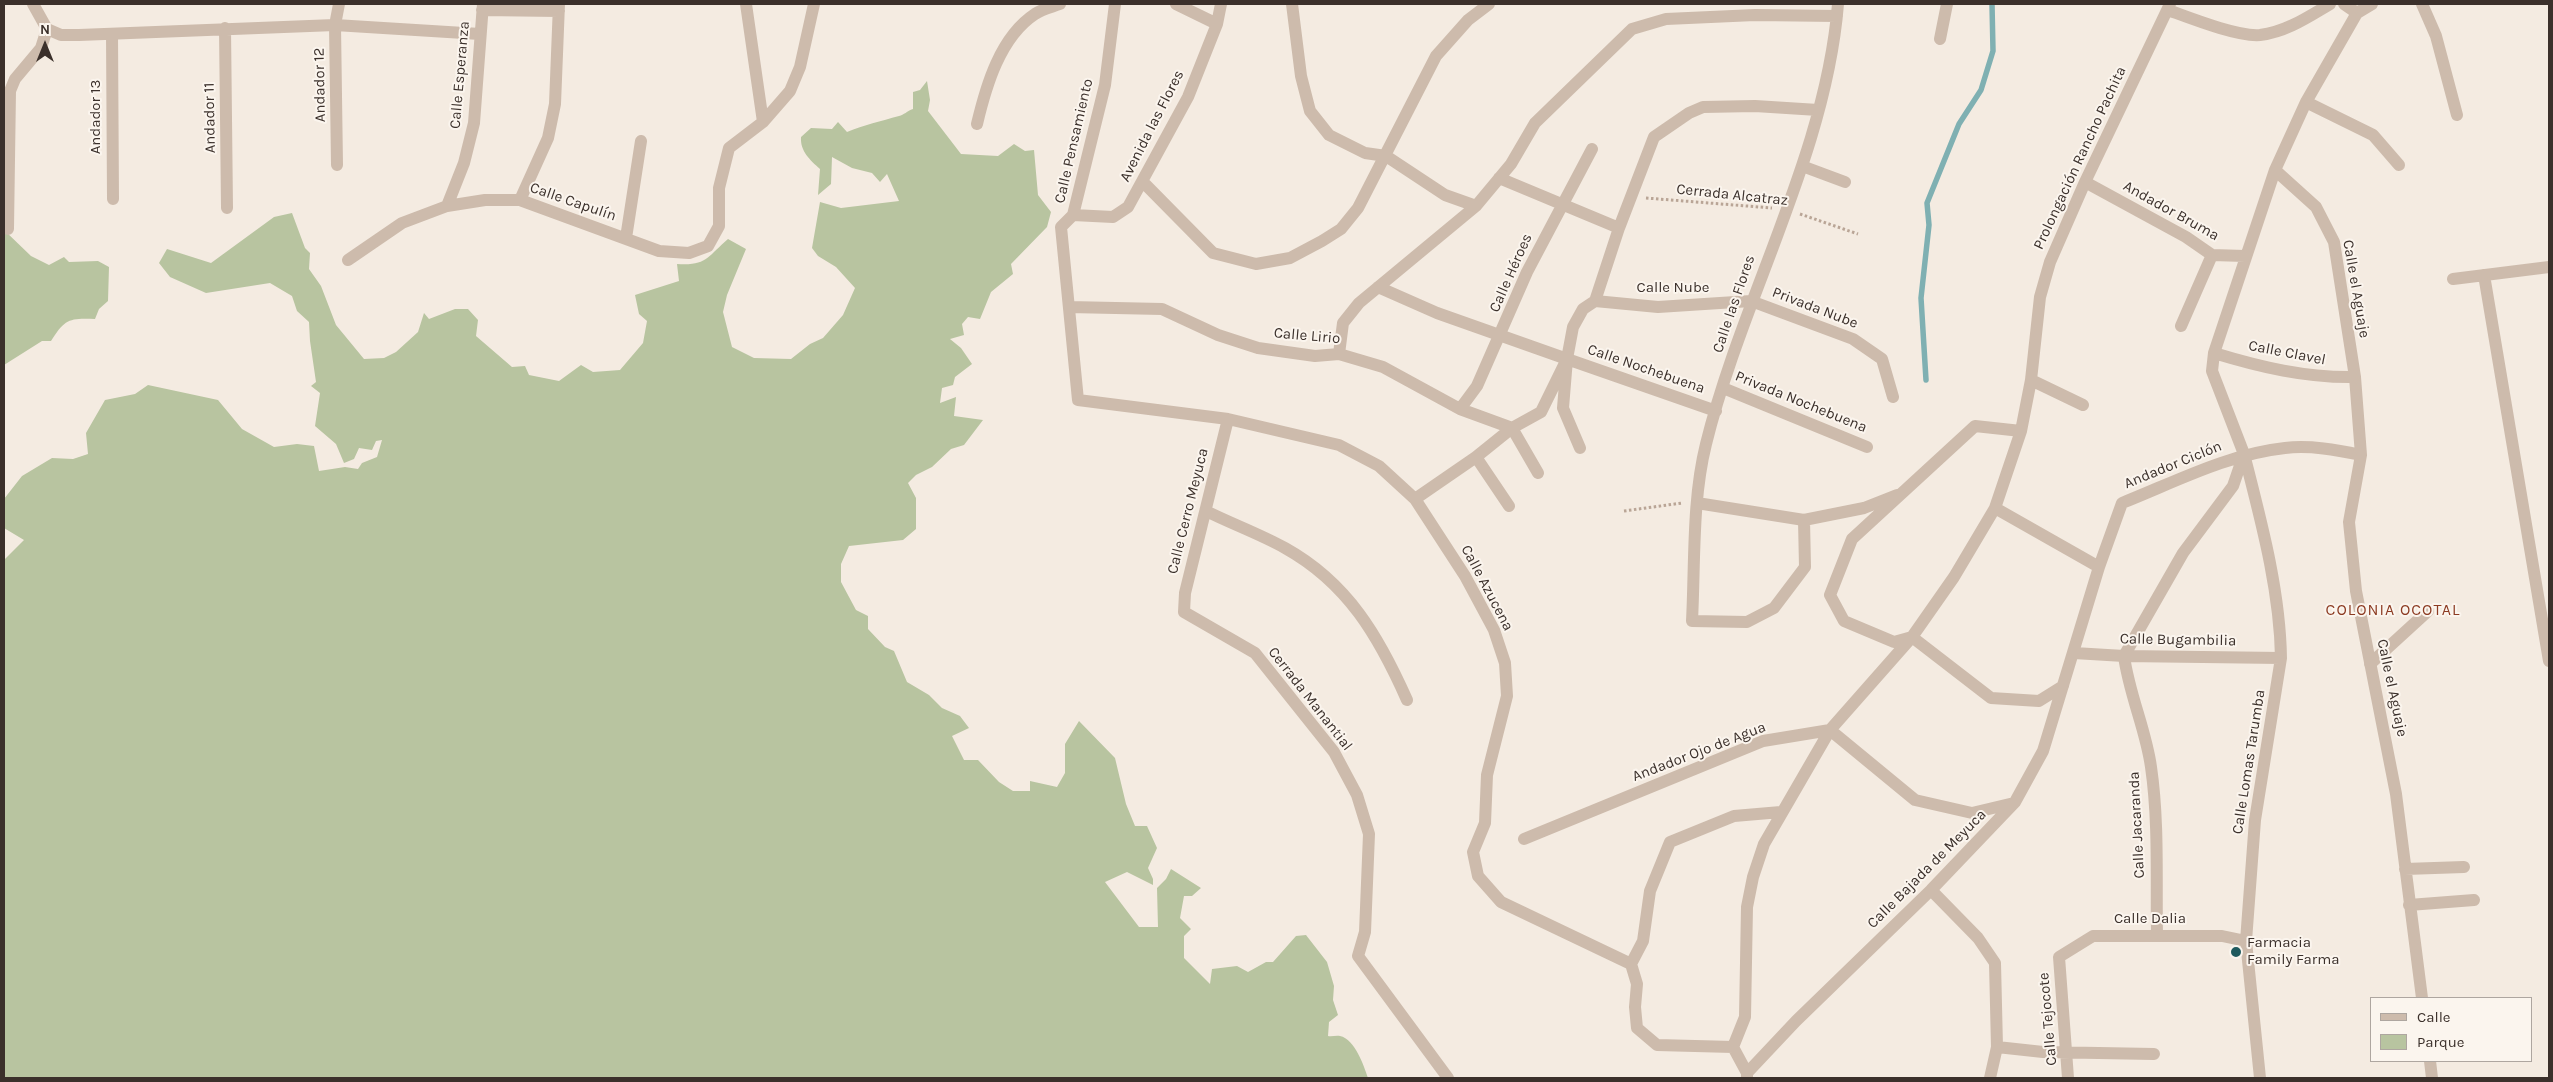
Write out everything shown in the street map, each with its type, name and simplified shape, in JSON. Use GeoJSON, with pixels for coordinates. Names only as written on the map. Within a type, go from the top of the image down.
{"type":"FeatureCollection","features":[{"type":"Feature","properties":{"kind":"street"},"geometry":{"type":"LineString","coordinates":[[33,4],[47,29],[61,35],[335,25],[480,34]]}},
{"type":"Feature","properties":{"kind":"street","name":"Andador 12"},"geometry":{"type":"LineString","coordinates":[[336,165],[335,25],[339,4]]}},
{"type":"Feature","properties":{"kind":"street"},"geometry":{"type":"LineString","coordinates":[[746,4],[763,122]]}},
{"type":"Feature","properties":{"kind":"street"},"geometry":{"type":"LineString","coordinates":[[763,122],[790,91],[800,67],[814,4]]}},
{"type":"Feature","properties":{"kind":"street"},"geometry":{"type":"LineString","coordinates":[[977,124],[989,80],[1013,36],[1035,14],[1060,4]]}},
{"type":"Feature","properties":{"kind":"street","name":"Calle Pensamiento"},"geometry":{"type":"LineString","coordinates":[[1078,400],[1061,227],[1074,215],[1104,85],[1115,4]]}},
{"type":"Feature","properties":{"kind":"street"},"geometry":{"type":"LineString","coordinates":[[1176,4],[1217,24]]}},
{"type":"Feature","properties":{"kind":"street","name":"Avenida las Flores"},"geometry":{"type":"LineString","coordinates":[[1074,215],[1113,218],[1128,208],[1188,97],[1217,24],[1221,4]]}},
{"type":"Feature","properties":{"kind":"street"},"geometry":{"type":"LineString","coordinates":[[1292,4],[1301,76],[1310,111],[1330,135],[1365,153],[1386,156],[1445,194],[1476,206]]}},
{"type":"Feature","properties":{"kind":"street"},"geometry":{"type":"LineString","coordinates":[[1143,182],[1213,253],[1256,264],[1290,258],[1342,228],[1358,208],[1436,56],[1468,20],[1489,4]]}},
{"type":"Feature","properties":{"kind":"street"},"geometry":{"type":"LineString","coordinates":[[1940,39],[1947,4]]}},
{"type":"Feature","properties":{"kind":"street","name":"Prolongación Rancho Pachita"},"geometry":{"type":"LineString","coordinates":[[1733,1047],[1745,1017],[1746,907],[1753,876],[1764,844],[1830,730],[1912,637],[1954,577],[1996,508],[2021,431],[2031,380],[2040,297],[2050,262],[2085,182],[2169,7],[2216,27],[2259,35],[2295,25],[2330,4]]}},
{"type":"Feature","properties":{"kind":"street"},"geometry":{"type":"LineString","coordinates":[[2344,4],[2356,13]]}},
{"type":"Feature","properties":{"kind":"street"},"geometry":{"type":"LineString","coordinates":[[2124,656],[2183,554],[2233,486],[2244,454],[2212,371],[2214,353],[2275,170],[2306,102],[2356,13],[2372,4]]}},
{"type":"Feature","properties":{"kind":"street"},"geometry":{"type":"LineString","coordinates":[[2425,5],[2457,115]]}},
{"type":"Feature","properties":{"kind":"street"},"geometry":{"type":"LineString","coordinates":[[482,7],[559,7],[553,112],[548,138],[520,200]]}},
{"type":"Feature","properties":{"kind":"street","name":"Calle Esperanza"},"geometry":{"type":"LineString","coordinates":[[446,206],[464,163],[474,123],[482,7]]}},
{"type":"Feature","properties":{"kind":"street"},"geometry":{"type":"LineString","coordinates":[[1339,354],[1343,323],[1378,287],[1476,206],[1511,164],[1535,123],[1632,29],[1666,19],[1837,10]]}},
{"type":"Feature","properties":{"kind":"street","name":"Calle las Flores"},"geometry":{"type":"LineString","coordinates":[[1804,520],[1805,567],[1774,608],[1748,622],[1692,621],[1697,503],[1705,445],[1751,301],[1802,166],[1830,61],[1837,10]]}},
{"type":"Feature","properties":{"kind":"street","name":"Andador 11"},"geometry":{"type":"LineString","coordinates":[[225,28],[227,208]]}},
{"type":"Feature","properties":{"kind":"street"},"geometry":{"type":"LineString","coordinates":[[8,229],[10,91],[15,79],[42,48],[47,29]]}},
{"type":"Feature","properties":{"kind":"street","name":"Andador 13"},"geometry":{"type":"LineString","coordinates":[[112,34],[113,199]]}},
{"type":"Feature","properties":{"kind":"street"},"geometry":{"type":"LineString","coordinates":[[2306,102],[2372,135],[2399,165]]}},
{"type":"Feature","properties":{"kind":"street"},"geometry":{"type":"LineString","coordinates":[[1580,448],[1563,408],[1567,359],[1574,327],[1583,309],[1595,301],[1630,196],[1654,137],[1689,113],[1704,108],[1755,106],[1818,110]]}},
{"type":"Feature","properties":{"kind":"street","name":"Calle Capulín"},"geometry":{"type":"LineString","coordinates":[[348,260],[402,223],[446,206],[485,200],[520,200],[659,250],[689,253],[708,246],[719,226],[720,188],[729,148],[763,122]]}},
{"type":"Feature","properties":{"kind":"street"},"geometry":{"type":"LineString","coordinates":[[626,238],[641,141]]}},
{"type":"Feature","properties":{"kind":"street","name":"Calle Héroes"},"geometry":{"type":"LineString","coordinates":[[1460,409],[1477,386],[1527,272],[1561,204],[1592,149]]}},
{"type":"Feature","properties":{"kind":"street"},"geometry":{"type":"LineString","coordinates":[[1802,166],[1846,182]]}},
{"type":"Feature","properties":{"kind":"street","name":"Calle el Aguaje"},"geometry":{"type":"LineString","coordinates":[[2275,170],[2316,208],[2334,242],[2355,377],[2362,455],[2349,522],[2356,591],[2396,794],[2422,997]]}},
{"type":"Feature","properties":{"kind":"street"},"geometry":{"type":"LineString","coordinates":[[1499,178],[1619,228]]}},
{"type":"Feature","properties":{"kind":"street","name":"Andador Bruma"},"geometry":{"type":"LineString","coordinates":[[2085,182],[2186,237],[2212,255],[2245,256]]}},
{"type":"Feature","properties":{"kind":"street"},"geometry":{"type":"LineString","coordinates":[[2181,326],[2212,255]]}},
{"type":"Feature","properties":{"kind":"street"},"geometry":{"type":"LineString","coordinates":[[2453,279],[2549,267]]}},
{"type":"Feature","properties":{"kind":"street"},"geometry":{"type":"LineString","coordinates":[[2484,275],[2549,662]]}},
{"type":"Feature","properties":{"kind":"street"},"geometry":{"type":"LineString","coordinates":[[1378,287],[1437,313],[1567,359]]}},
{"type":"Feature","properties":{"kind":"street","name":"Calle Nube"},"geometry":{"type":"LineString","coordinates":[[1595,301],[1658,307],[1751,301]]}},
{"type":"Feature","properties":{"kind":"street","name":"Privada Nube"},"geometry":{"type":"LineString","coordinates":[[1751,301],[1853,339],[1882,359],[1892,398]]}},
{"type":"Feature","properties":{"kind":"street","name":"Calle Lirio"},"geometry":{"type":"LineString","coordinates":[[1070,308],[1162,309],[1218,335],[1258,348],[1315,356],[1339,354],[1383,367],[1460,409],[1512,428]]}},
{"type":"Feature","properties":{"kind":"street","name":"Calle Clavel"},"geometry":{"type":"LineString","coordinates":[[2214,353],[2262,367],[2328,378],[2355,377]]}},
{"type":"Feature","properties":{"kind":"street","name":"Calle Nochebuena"},"geometry":{"type":"LineString","coordinates":[[1415,499],[1476,457],[1512,428],[1541,412],[1567,359],[1716,411]]}},
{"type":"Feature","properties":{"kind":"street"},"geometry":{"type":"LineString","coordinates":[[2031,380],[2083,405]]}},
{"type":"Feature","properties":{"kind":"street","name":"Privada Nochebuena"},"geometry":{"type":"LineString","coordinates":[[1723,388],[1867,447]]}},
{"type":"Feature","properties":{"kind":"street","name":"Calle Azucena"},"geometry":{"type":"LineString","coordinates":[[1078,400],[1228,419],[1339,445],[1379,466],[1415,499],[1465,576],[1494,630],[1505,663],[1507,696],[1487,775],[1485,823],[1473,852],[1478,876],[1501,902],[1631,964]]}},
{"type":"Feature","properties":{"kind":"street","name":"Calle Cerro Meyuca"},"geometry":{"type":"LineString","coordinates":[[1184,612],[1185,593],[1228,419]]}},
{"type":"Feature","properties":{"kind":"street"},"geometry":{"type":"LineString","coordinates":[[2021,431],[1976,426],[1852,539],[1830,595],[1844,622],[1894,642],[1912,637],[1992,698],[2039,701],[2063,686]]}},
{"type":"Feature","properties":{"kind":"street"},"geometry":{"type":"LineString","coordinates":[[1512,428],[1538,473]]}},
{"type":"Feature","properties":{"kind":"street","name":"Andador Ciclón"},"geometry":{"type":"LineString","coordinates":[[2074,652],[2099,567],[2122,503],[2244,454],[2306,447],[2362,455]]}},
{"type":"Feature","properties":{"kind":"street","name":"Calle Lomas Tarumba"},"geometry":{"type":"LineString","coordinates":[[2244,454],[2274,585],[2281,633],[2281,658],[2254,820],[2246,941],[2260,1078]]}},
{"type":"Feature","properties":{"kind":"street"},"geometry":{"type":"LineString","coordinates":[[1476,457],[1509,506]]}},
{"type":"Feature","properties":{"kind":"street"},"geometry":{"type":"LineString","coordinates":[[1697,503],[1804,520],[1864,508],[1904,493]]}},
{"type":"Feature","properties":{"kind":"street"},"geometry":{"type":"LineString","coordinates":[[1996,508],[2099,567]]}},
{"type":"Feature","properties":{"kind":"street"},"geometry":{"type":"LineString","coordinates":[[1206,511],[1286,549],[1319,572],[1347,596],[1367,622],[1387,655],[1407,700]]}},
{"type":"Feature","properties":{"kind":"street"},"geometry":{"type":"LineString","coordinates":[[2370,664],[2428,611]]}},
{"type":"Feature","properties":{"kind":"street","name":"Cerrada Manantial"},"geometry":{"type":"LineString","coordinates":[[1184,612],[1255,654],[1334,752],[1357,795],[1369,834],[1365,932],[1358,956],[1448,1078]]}},
{"type":"Feature","properties":{"kind":"street","name":"Calle Bugambilia"},"geometry":{"type":"LineString","coordinates":[[2074,652],[2124,656],[2281,658]]}},
{"type":"Feature","properties":{"kind":"street","name":"Calle Bajada de Meyuca"},"geometry":{"type":"LineString","coordinates":[[1747,1076],[1796,1021],[1931,890],[2014,802],[2043,751],[2074,652]]}},
{"type":"Feature","properties":{"kind":"street","name":"Calle Jacaranda"},"geometry":{"type":"LineString","coordinates":[[2124,656],[2130,692],[2151,766],[2155,828],[2157,935]]}},
{"type":"Feature","properties":{"kind":"street"},"geometry":{"type":"LineString","coordinates":[[1830,730],[1915,800],[1972,813],[2014,802]]}},
{"type":"Feature","properties":{"kind":"street","name":"Andador Ojo de Agua"},"geometry":{"type":"LineString","coordinates":[[1524,839],[1763,741],[1830,730]]}},
{"type":"Feature","properties":{"kind":"street"},"geometry":{"type":"LineString","coordinates":[[1747,1076],[1733,1047],[1657,1045],[1637,1028],[1635,1007],[1637,984],[1631,964],[1643,941],[1650,891],[1670,842],[1734,816],[1781,812]]}},
{"type":"Feature","properties":{"kind":"street"},"geometry":{"type":"LineString","coordinates":[[2405,869],[2464,868]]}},
{"type":"Feature","properties":{"kind":"street"},"geometry":{"type":"LineString","coordinates":[[1931,890],[1978,938],[1996,963],[1997,1047],[1990,1078]]}},
{"type":"Feature","properties":{"kind":"street"},"geometry":{"type":"LineString","coordinates":[[2409,905],[2474,900]]}},
{"type":"Feature","properties":{"kind":"street","name":"Calle Dalia"},"geometry":{"type":"LineString","coordinates":[[2059,957],[2093,936],[2222,936],[2246,941]]}},
{"type":"Feature","properties":{"kind":"street","name":"Calle Tejocote"},"geometry":{"type":"LineString","coordinates":[[2059,957],[2068,1078]]}},
{"type":"Feature","properties":{"kind":"street"},"geometry":{"type":"LineString","coordinates":[[1997,1047],[2067,1052],[2154,1054]]}},
{"type":"Feature","properties":{"kind":"street"},"geometry":{"type":"LineString","coordinates":[[2430,1062],[2432,1078]]}},
{"type":"Feature","properties":{"kind":"path","name":"Cerrada Alcatraz"},"geometry":{"type":"LineString","coordinates":[[1630,196],[1785,209],[1858,234]]}},
{"type":"Feature","properties":{"kind":"path"},"geometry":{"type":"LineString","coordinates":[[1624,511],[1666,505]]}},
{"type":"Feature","properties":{"kind":"green space"},"geometry":{"type":"Polygon","coordinates":[[[927,81],[930,100],[928,111],[961,154],[998,156],[1014,144],[1025,151],[1034,150],[1038,195],[1051,212],[1047,227],[1011,264],[1013,274],[991,292],[980,319],[968,317],[962,324],[964,335],[950,339],[961,348],[972,364],[955,377],[953,385],[942,388],[940,403],[956,397],[954,416],[983,420],[964,445],[951,449],[932,467],[916,475],[908,483],[916,498],[916,529],[903,540],[849,546],[841,564],[841,582],[856,610],[868,616],[868,629],[885,647],[894,651],[907,682],[929,695],[942,708],[960,716],[969,728],[952,736],[964,760],[978,760],[999,782],[1013,791],[1030,791],[1030,781],[1057,787],[1065,773],[1065,744],[1079,721],[1115,758],[1126,804],[1135,826],[1147,826],[1157,848],[1148,868],[1153,879],[1153,885],[1127,872],[1105,882],[1139,927],[1158,927],[1157,888],[1166,879],[1171,869],[1201,888],[1192,896],[1184,896],[1180,918],[1191,929],[1184,936],[1184,958],[1210,984],[1212,969],[1237,966],[1248,972],[1266,962],[1273,962],[1296,936],[1306,935],[1327,962],[1334,986],[1333,1000],[1338,1015],[1329,1022],[1328,1036],[1340,1036],[1350,1042],[1358,1054],[1368,1078],[4,1078],[4,560],[24,540],[4,528],[4,499],[22,476],[52,458],[73,459],[88,454],[86,433],[105,400],[135,394],[148,385],[218,400],[242,429],[274,447],[297,444],[314,446],[319,471],[345,467],[358,469],[362,463],[377,457],[382,440],[376,441],[372,450],[359,448],[354,459],[344,463],[336,444],[315,426],[320,393],[311,386],[316,382],[309,322],[297,311],[292,296],[270,283],[206,293],[170,277],[159,263],[167,249],[211,263],[274,217],[292,213],[305,248],[310,253],[309,269],[321,286],[336,325],[364,359],[384,358],[396,352],[418,332],[424,313],[429,319],[455,309],[468,309],[478,320],[476,336],[512,367],[525,366],[529,375],[559,381],[581,365],[593,372],[620,370],[643,343],[647,321],[639,314],[635,295],[679,281],[677,264],[701,262],[728,239],[746,249],[727,295],[723,312],[732,347],[754,358],[791,359],[810,344],[823,338],[843,315],[855,288],[836,267],[818,256],[812,248],[820,202],[841,208],[899,201],[887,174],[880,182],[872,173],[852,168],[832,157],[831,184],[818,195],[820,169],[809,159],[804,151],[801,137],[811,128],[832,129],[838,122],[847,132],[902,115],[913,109],[913,92],[920,90],[927,81]]]}},
{"type":"Feature","properties":{"kind":"green space"},"geometry":{"type":"Polygon","coordinates":[[[4,230],[31,256],[49,265],[64,257],[69,262],[98,261],[109,267],[108,301],[99,309],[95,319],[68,321],[60,328],[51,341],[42,341],[4,365],[4,230]]]}},
{"type":"Feature","properties":{"kind":"waterway"},"geometry":{"type":"LineString","coordinates":[[1926,380],[1921,298],[1929,225],[1927,203],[1959,124],[1981,90],[1993,51],[1992,4]]}},
{"type":"Feature","properties":{"kind":"place","name":"Farmacia Family Farma"},"geometry":{"type":"Point","coordinates":[2236,952]}},
{"type":"Feature","properties":{"kind":"district","name":"COLONIA OCOTAL"},"geometry":{"type":"Point","coordinates":[2393,610]}}]}
